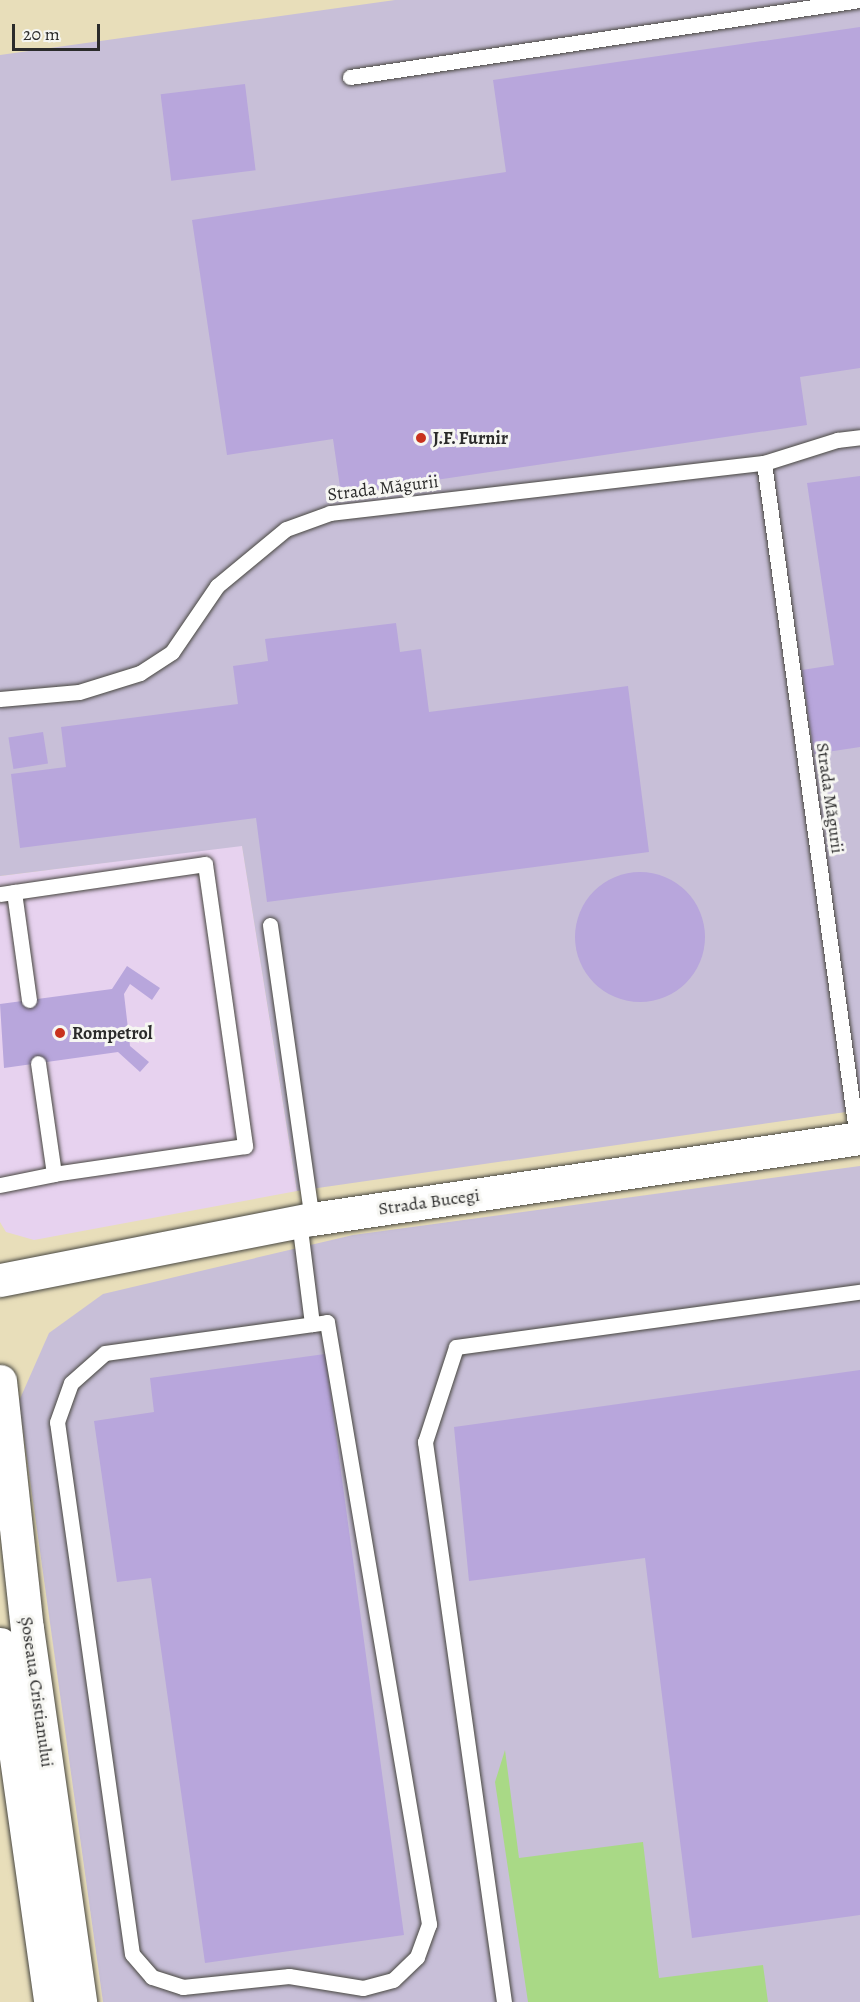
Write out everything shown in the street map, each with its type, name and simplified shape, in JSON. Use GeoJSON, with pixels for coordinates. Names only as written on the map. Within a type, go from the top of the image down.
{"type":"FeatureCollection","features":[{"type":"Feature","properties":{"kind":"main road","name":"Strada Bucegi"},"geometry":{"type":"LineString","coordinates":[[0,1280],[305,1220],[859,1138]]}},
{"type":"Feature","properties":{"kind":"main road","name":"Șoseaua Cristianului"},"geometry":{"type":"LineString","coordinates":[[0,1381],[27,1628],[80,2002]]}},
{"type":"Feature","properties":{"kind":"main road","name":"Șoseaua Cristianului"},"geometry":{"type":"LineString","coordinates":[[0,1644],[50,2002]]}},
{"type":"Feature","properties":{"kind":"lane"},"geometry":{"type":"LineString","coordinates":[[350,77],[860,0]]}},
{"type":"Feature","properties":{"kind":"lane","name":"Strada Măgurii"},"geometry":{"type":"LineString","coordinates":[[0,699],[79,692],[140,673],[172,652],[217,586],[286,529],[330,513],[764,463],[837,440],[860,437]]}},
{"type":"Feature","properties":{"kind":"lane","name":"Strada Măgurii"},"geometry":{"type":"LineString","coordinates":[[764,463],[859,1138]]}},
{"type":"Feature","properties":{"kind":"lane"},"geometry":{"type":"LineString","coordinates":[[0,1185],[54,1174],[245,1146],[204,864],[7,893],[29,1000]]}},
{"type":"Feature","properties":{"kind":"lane"},"geometry":{"type":"LineString","coordinates":[[270,925],[305,1220],[312,1324]]}},
{"type":"Feature","properties":{"kind":"lane"},"geometry":{"type":"LineString","coordinates":[[38,1064],[54,1174]]}},
{"type":"Feature","properties":{"kind":"lane"},"geometry":{"type":"LineString","coordinates":[[504,2002],[425,1442],[456,1347],[860,1292]]}},
{"type":"Feature","properties":{"kind":"lane"},"geometry":{"type":"LineString","coordinates":[[327,1322],[429,1924],[417,1957],[393,1980],[363,1988],[289,1976],[183,1987],[152,1977],[132,1954],[57,1422],[71,1383],[105,1353],[312,1324],[327,1322]]}},
{"type":"Feature","properties":{"kind":"shaded area"},"geometry":{"type":"Polygon","coordinates":[[[395,0],[860,0],[860,1110],[297,1191],[242,846],[0,876],[0,55],[395,0]]]}},
{"type":"Feature","properties":{"kind":"shaded area"},"geometry":{"type":"Polygon","coordinates":[[[242,845],[297,1191],[34,1240],[6,1232],[0,1222],[0,876],[242,845]]]}},
{"type":"Feature","properties":{"kind":"shaded area"},"geometry":{"type":"Polygon","coordinates":[[[860,1166],[860,2002],[103,2002],[19,1401],[49,1333],[103,1294],[353,1235],[860,1166]]]}},
{"type":"Feature","properties":{"kind":"green space"},"geometry":{"type":"Polygon","coordinates":[[[505,1750],[519,1858],[643,1842],[659,1978],[763,1965],[768,2002],[528,2002],[495,1782],[505,1750]]]}},
{"type":"Feature","properties":{"kind":"building"},"geometry":{"type":"Polygon","coordinates":[[[860,27],[860,368],[800,377],[807,425],[341,494],[333,439],[227,455],[192,220],[506,172],[493,80],[860,27]]]}},
{"type":"Feature","properties":{"kind":"building"},"geometry":{"type":"Polygon","coordinates":[[[245,84],[256,170],[171,181],[161,94],[245,84]]]}},
{"type":"Feature","properties":{"kind":"building"},"geometry":{"type":"Polygon","coordinates":[[[860,476],[860,747],[814,754],[802,670],[834,665],[807,483],[860,476]]]}},
{"type":"Feature","properties":{"kind":"building"},"geometry":{"type":"Polygon","coordinates":[[[396,623],[400,652],[421,649],[429,712],[628,686],[649,852],[267,902],[256,818],[20,848],[11,774],[66,767],[61,727],[238,704],[233,666],[268,661],[265,639],[396,623]]]}},
{"type":"Feature","properties":{"kind":"building"},"geometry":{"type":"Polygon","coordinates":[[[43,732],[48,764],[13,769],[8,737],[43,732]]]}},
{"type":"Feature","properties":{"kind":"building"},"geometry":{"type":"Polygon","coordinates":[[[640,872],[665,877],[686,891],[700,912],[705,937],[700,962],[686,983],[665,997],[640,1002],[615,997],[594,983],[580,962],[575,937],[580,912],[594,891],[615,877],[640,872]]]}},
{"type":"Feature","properties":{"kind":"building"},"geometry":{"type":"Polygon","coordinates":[[[127,966],[160,988],[152,1000],[130,984],[124,994],[130,1046],[149,1062],[140,1072],[118,1052],[4,1068],[0,1004],[112,989],[127,966]]]}},
{"type":"Feature","properties":{"kind":"building"},"geometry":{"type":"Polygon","coordinates":[[[325,1354],[404,1935],[205,1963],[151,1578],[117,1582],[94,1421],[154,1412],[150,1378],[325,1354]]]}},
{"type":"Feature","properties":{"kind":"building"},"geometry":{"type":"Polygon","coordinates":[[[860,1370],[860,1915],[692,1938],[645,1558],[469,1581],[454,1427],[860,1370]]]}},
{"type":"Feature","properties":{"kind":"place","name":"J.F. Furnir"},"geometry":{"type":"Point","coordinates":[421,438]}},
{"type":"Feature","properties":{"kind":"place","name":"Rompetrol"},"geometry":{"type":"Point","coordinates":[60,1033]}}]}
